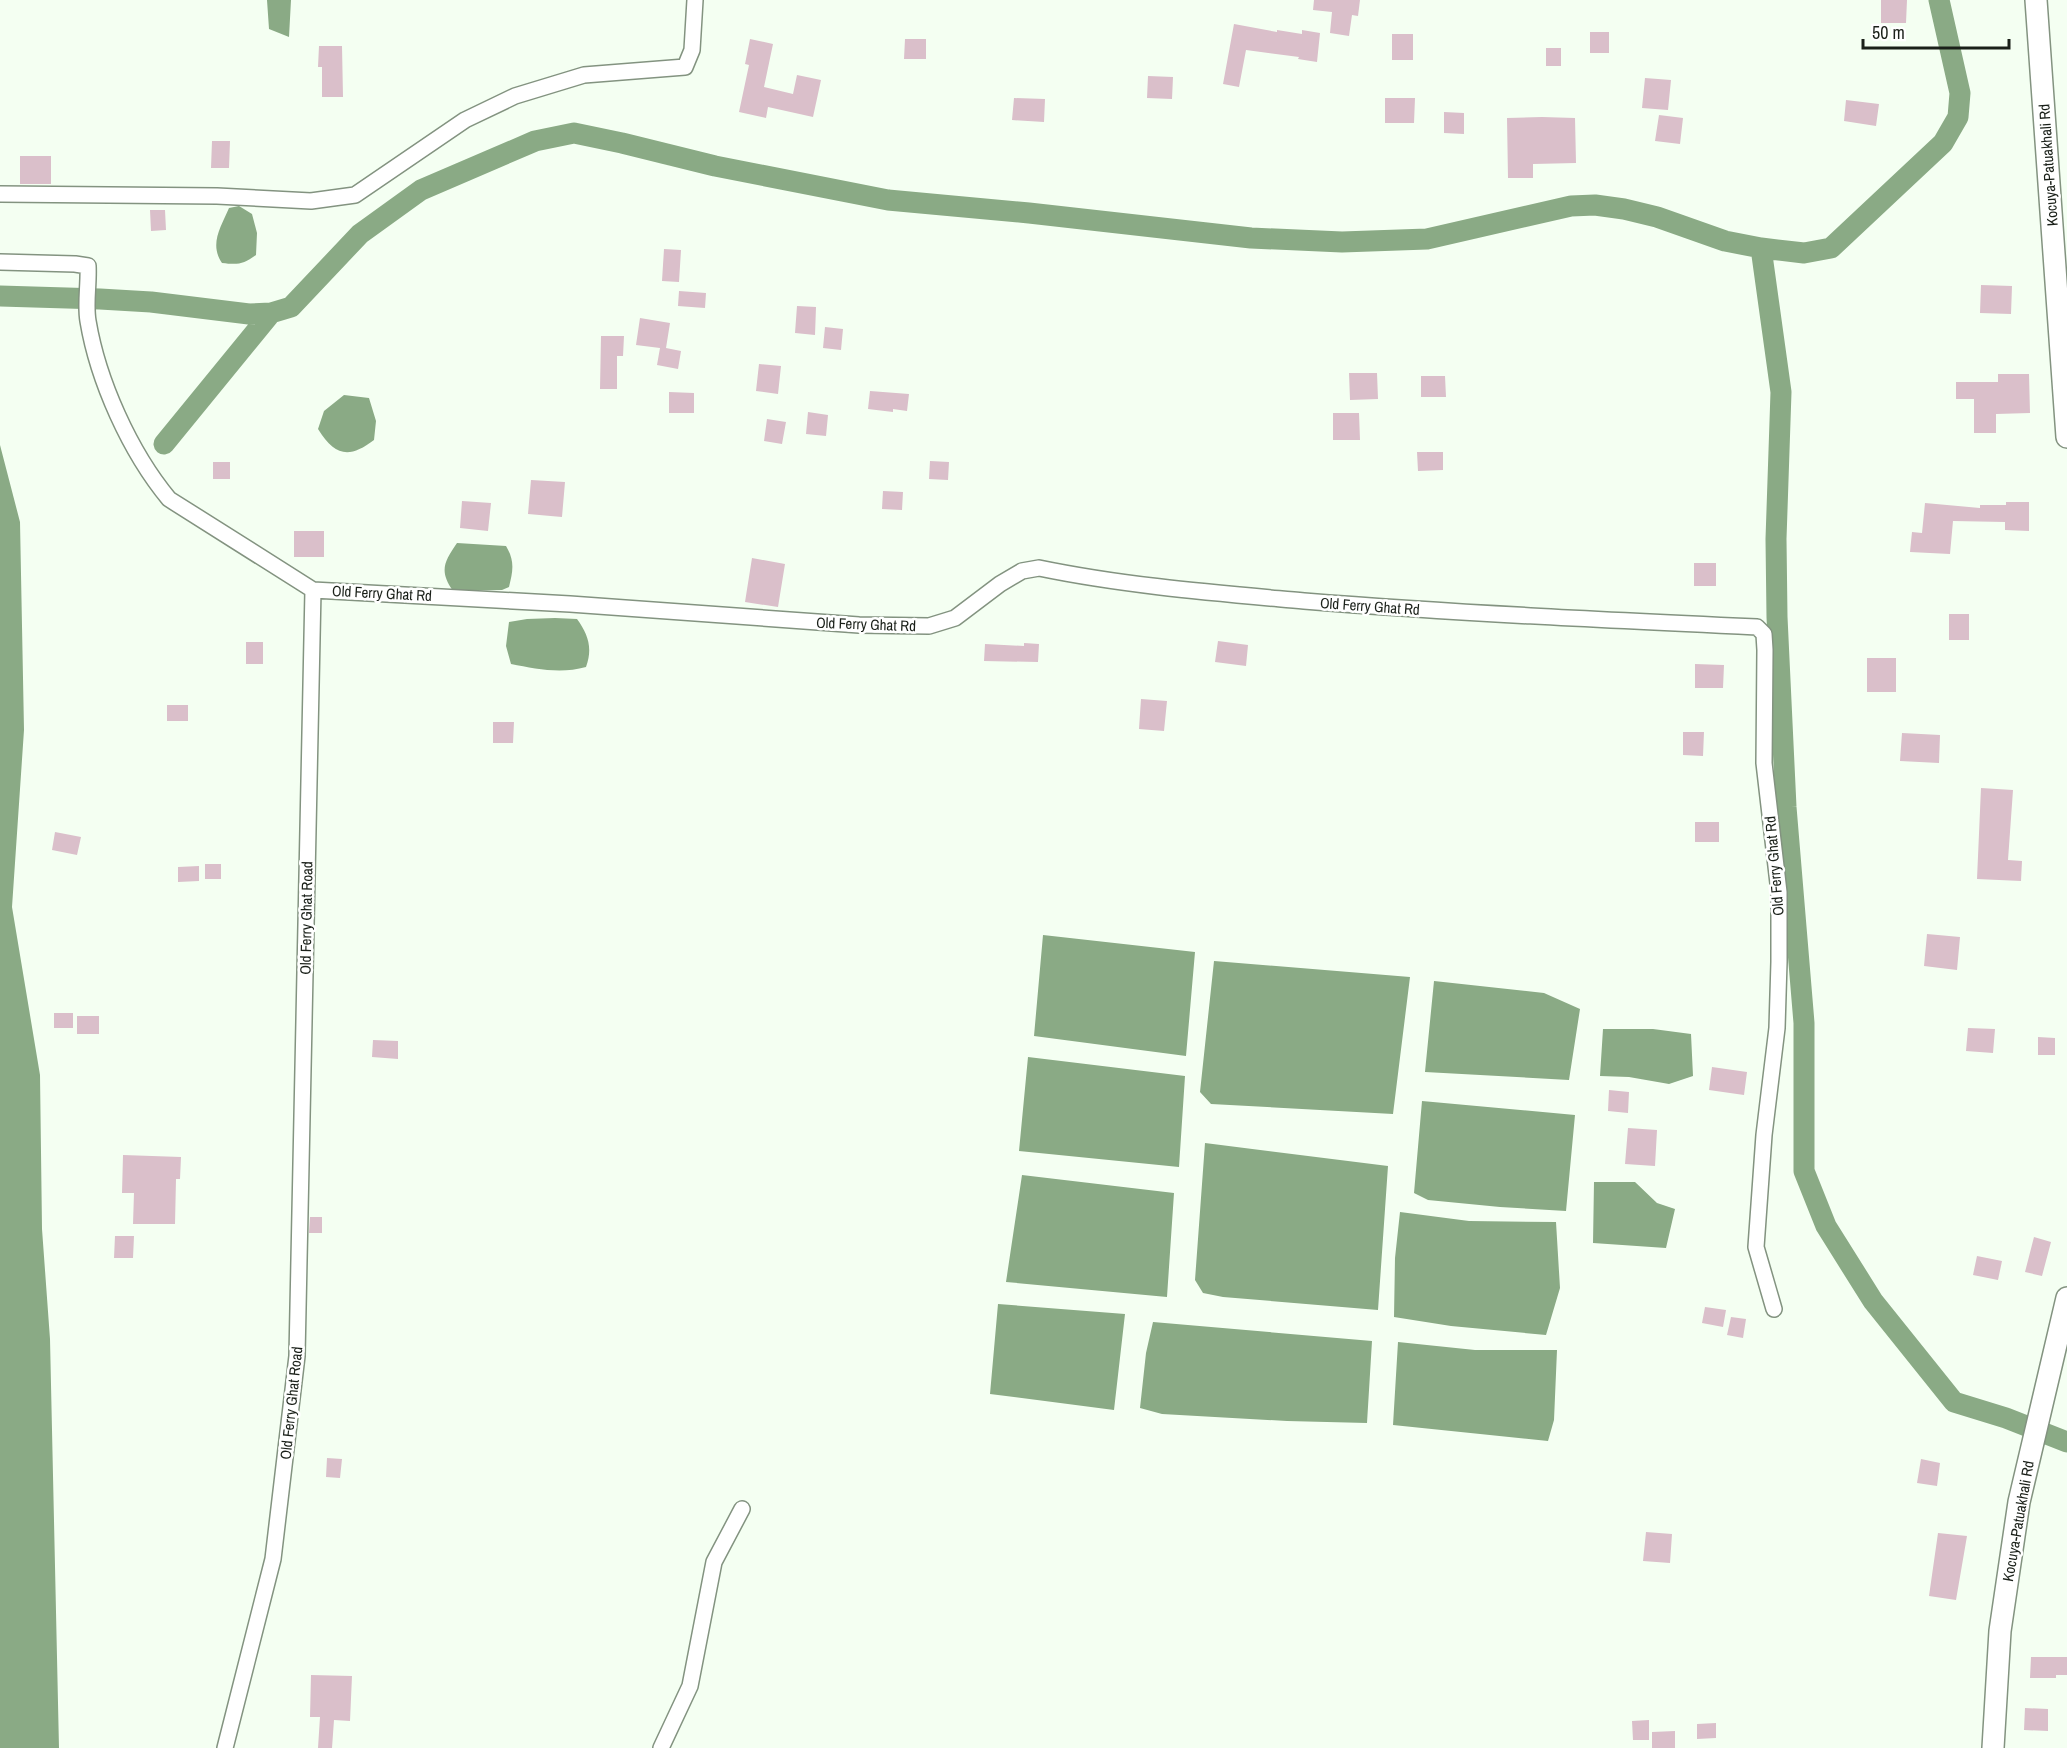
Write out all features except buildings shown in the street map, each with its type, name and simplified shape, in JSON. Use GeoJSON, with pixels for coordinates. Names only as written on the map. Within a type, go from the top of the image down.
{"type":"FeatureCollection","features":[{"type":"Feature","properties":{"kind":"main road","name":"Kocuya-Patuakhali Rd"},"geometry":{"type":"LineString","coordinates":[[2036,0],[2067,437]]}},
{"type":"Feature","properties":{"kind":"main road","name":"Kocuya-Patuakhali Rd"},"geometry":{"type":"LineString","coordinates":[[1993,1748],[2000,1631],[2019,1503],[2067,1298]]}},
{"type":"Feature","properties":{"kind":"street"},"geometry":{"type":"LineString","coordinates":[[0,194],[217,196],[311,201],[355,195],[465,120],[515,96],[584,75],[685,67],[692,50],[695,0]]}},
{"type":"Feature","properties":{"kind":"street"},"geometry":{"type":"LineString","coordinates":[[0,262],[87,266],[87,320],[105,384],[129,440],[163,492],[169,499],[313,590]]}},
{"type":"Feature","properties":{"kind":"street","name":"Old Ferry Ghat Rd"},"geometry":{"type":"LineString","coordinates":[[313,590],[570,604],[859,626],[929,626],[955,618],[1000,584],[1022,571],[1039,568],[1197,592],[1453,612],[1757,627],[1764,634],[1766,650],[1764,763],[1779,892],[1779,962],[1777,1028],[1764,1136],[1756,1247],[1774,1309]]}},
{"type":"Feature","properties":{"kind":"street","name":"Old Ferry Ghat Road"},"geometry":{"type":"LineString","coordinates":[[225,1748],[273,1559],[297,1356],[313,590]]}},
{"type":"Feature","properties":{"kind":"street"},"geometry":{"type":"LineString","coordinates":[[661,1748],[690,1686],[714,1562],[742,1509]]}},
{"type":"Feature","properties":{"kind":"shaded area"},"geometry":{"type":"Polygon","coordinates":[[[267,0],[291,0],[289,37],[269,29],[267,0]]]}},
{"type":"Feature","properties":{"kind":"shaded area"},"geometry":{"type":"Polygon","coordinates":[[[239,206],[252,214],[257,233],[256,255],[240,263],[222,263],[216,249],[216,242],[229,208],[239,206]]]}},
{"type":"Feature","properties":{"kind":"shaded area"},"geometry":{"type":"Polygon","coordinates":[[[344,395],[369,398],[376,421],[374,440],[350,452],[343,452],[330,445],[318,429],[324,411],[344,395]]]}},
{"type":"Feature","properties":{"kind":"shaded area"},"geometry":{"type":"Polygon","coordinates":[[[0,445],[20,522],[24,730],[12,907],[40,1075],[42,1229],[50,1339],[59,1748],[0,1748],[0,445]]]}},
{"type":"Feature","properties":{"kind":"shaded area"},"geometry":{"type":"Polygon","coordinates":[[[457,543],[506,546],[511,556],[512,566],[509,587],[502,590],[453,591],[446,578],[445,567],[457,543]]]}},
{"type":"Feature","properties":{"kind":"shaded area"},"geometry":{"type":"Polygon","coordinates":[[[555,618],[577,619],[581,625],[587,636],[589,647],[586,667],[558,670],[511,664],[506,646],[509,622],[555,618]]]}},
{"type":"Feature","properties":{"kind":"shaded area"},"geometry":{"type":"Polygon","coordinates":[[[1043,935],[1195,952],[1186,1056],[1034,1036],[1043,935]]]}},
{"type":"Feature","properties":{"kind":"shaded area"},"geometry":{"type":"Polygon","coordinates":[[[1214,961],[1410,977],[1393,1114],[1211,1104],[1200,1092],[1214,961]]]}},
{"type":"Feature","properties":{"kind":"shaded area"},"geometry":{"type":"Polygon","coordinates":[[[1434,981],[1544,993],[1580,1009],[1569,1080],[1425,1072],[1434,981]]]}},
{"type":"Feature","properties":{"kind":"shaded area"},"geometry":{"type":"Polygon","coordinates":[[[1603,1029],[1653,1029],[1691,1034],[1693,1076],[1669,1084],[1629,1077],[1600,1076],[1603,1029]]]}},
{"type":"Feature","properties":{"kind":"shaded area"},"geometry":{"type":"Polygon","coordinates":[[[1028,1057],[1185,1076],[1179,1167],[1019,1151],[1028,1057]]]}},
{"type":"Feature","properties":{"kind":"shaded area"},"geometry":{"type":"Polygon","coordinates":[[[1422,1101],[1575,1115],[1566,1211],[1428,1200],[1414,1193],[1422,1101]]]}},
{"type":"Feature","properties":{"kind":"shaded area"},"geometry":{"type":"Polygon","coordinates":[[[1205,1143],[1388,1166],[1378,1310],[1223,1297],[1203,1293],[1195,1280],[1205,1143]]]}},
{"type":"Feature","properties":{"kind":"shaded area"},"geometry":{"type":"Polygon","coordinates":[[[1022,1175],[1174,1193],[1167,1297],[1006,1282],[1022,1175]]]}},
{"type":"Feature","properties":{"kind":"shaded area"},"geometry":{"type":"Polygon","coordinates":[[[1594,1182],[1635,1182],[1657,1203],[1675,1209],[1666,1248],[1593,1243],[1594,1182]]]}},
{"type":"Feature","properties":{"kind":"shaded area"},"geometry":{"type":"Polygon","coordinates":[[[1400,1212],[1469,1221],[1556,1222],[1560,1288],[1546,1335],[1451,1326],[1394,1317],[1395,1258],[1400,1212]]]}},
{"type":"Feature","properties":{"kind":"shaded area"},"geometry":{"type":"Polygon","coordinates":[[[998,1304],[1125,1314],[1114,1410],[990,1394],[998,1304]]]}},
{"type":"Feature","properties":{"kind":"shaded area"},"geometry":{"type":"Polygon","coordinates":[[[1153,1322],[1372,1341],[1367,1423],[1162,1414],[1140,1408],[1146,1353],[1153,1322]]]}},
{"type":"Feature","properties":{"kind":"shaded area"},"geometry":{"type":"Polygon","coordinates":[[[1398,1342],[1475,1350],[1557,1350],[1554,1420],[1548,1441],[1393,1425],[1398,1342]]]}},
{"type":"Feature","properties":{"kind":"waterway"},"geometry":{"type":"LineString","coordinates":[[1761,248],[1804,253],[1831,248],[1943,143],[1958,117],[1960,93],[1939,0]]}},
{"type":"Feature","properties":{"kind":"waterway"},"geometry":{"type":"LineString","coordinates":[[0,296],[151,302],[249,314],[271,313],[291,307],[360,234],[421,190],[535,141],[574,133],[715,166],[888,200],[1251,238],[1342,242],[1427,239],[1571,206],[1595,205],[1657,217],[1725,241],[1761,248],[1781,392],[1776,539],[1777,617],[1786,807],[1804,1023],[1804,1171],[1826,1226],[1873,1301],[1954,1402],[2006,1418],[2067,1442]]}},
{"type":"Feature","properties":{"kind":"waterway"},"geometry":{"type":"LineString","coordinates":[[164,444],[271,313]]}}]}
